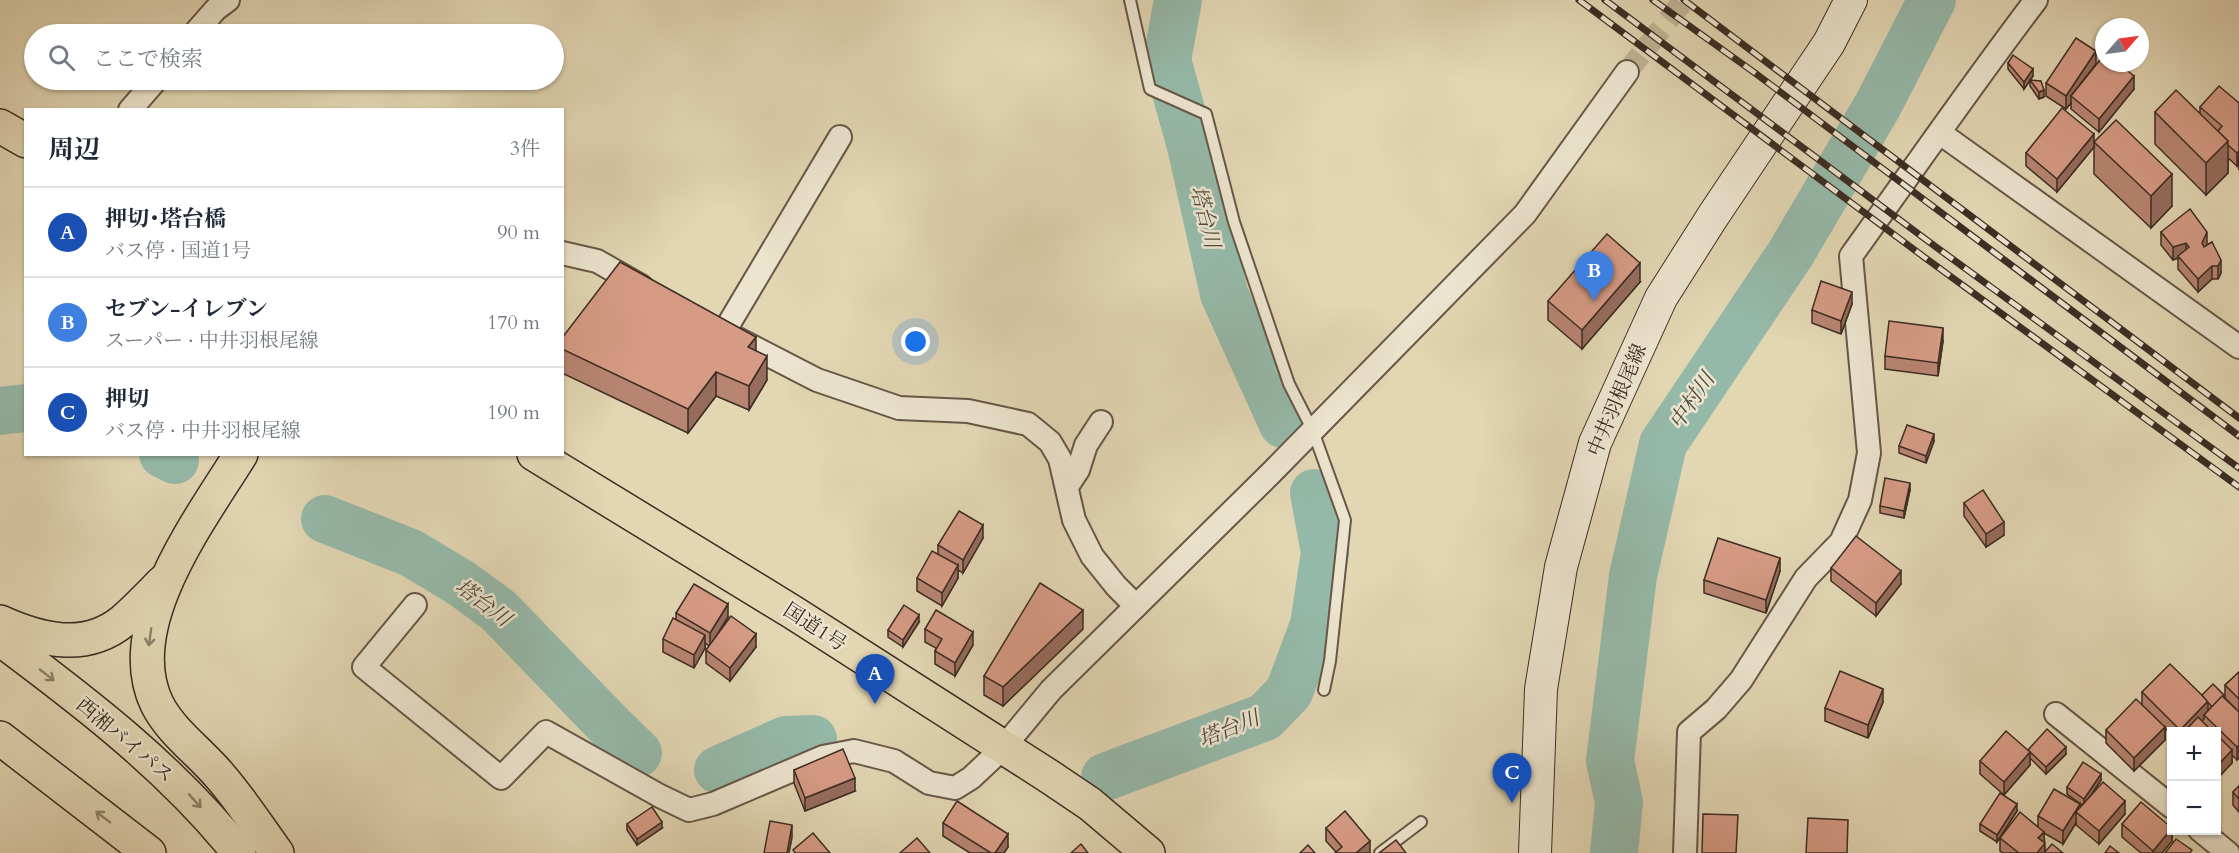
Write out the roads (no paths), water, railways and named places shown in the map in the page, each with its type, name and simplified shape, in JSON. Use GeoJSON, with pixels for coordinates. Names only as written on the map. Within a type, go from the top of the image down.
{"type":"FeatureCollection","features":[{"type":"Feature","properties":{"kind":"highway"},"geometry":{"type":"LineString","coordinates":[[0,126],[24,140]]}},
{"type":"Feature","properties":{"kind":"highway"},"geometry":{"type":"LineString","coordinates":[[0,622],[41,638],[61,640],[91,638],[123,621],[171,568],[240,456]]}},
{"type":"Feature","properties":{"kind":"highway","name":"国道1号"},"geometry":{"type":"LineString","coordinates":[[537,456],[794,613],[1050,777],[1090,804],[1148,853]]}},
{"type":"Feature","properties":{"kind":"highway"},"geometry":{"type":"LineString","coordinates":[[171,568],[149,636],[148,668],[157,703],[175,730],[231,788],[277,853]]}},
{"type":"Feature","properties":{"kind":"highway","name":"西湘バイパス"},"geometry":{"type":"LineString","coordinates":[[0,639],[151,759],[188,794],[239,853]]}},
{"type":"Feature","properties":{"kind":"highway"},"geometry":{"type":"LineString","coordinates":[[0,738],[149,853]]}},
{"type":"Feature","properties":{"kind":"main road","name":"中井羽根尾線"},"geometry":{"type":"LineString","coordinates":[[1535,853],[1541,688],[1561,567],[1595,443],[1662,298],[1713,216],[1829,43],[1851,0]]}},
{"type":"Feature","properties":{"kind":"street"},"geometry":{"type":"LineString","coordinates":[[203,24],[228,0]]}},
{"type":"Feature","properties":{"kind":"street"},"geometry":{"type":"LineString","coordinates":[[1685,853],[1689,732],[1716,709],[1740,680],[1806,578],[1841,542],[1860,500],[1869,453],[1851,256],[1976,79],[2036,0]]}},
{"type":"Feature","properties":{"kind":"street"},"geometry":{"type":"LineString","coordinates":[[416,605],[364,667],[501,778],[546,732],[689,810],[713,804],[823,757],[854,751],[894,761],[929,783],[955,788],[971,778],[1003,748],[1051,690],[1313,431],[1525,214],[1627,72]]}},
{"type":"Feature","properties":{"kind":"street"},"geometry":{"type":"LineString","coordinates":[[132,108],[147,90]]}},
{"type":"Feature","properties":{"kind":"street"},"geometry":{"type":"LineString","coordinates":[[1940,133],[2239,347]]}},
{"type":"Feature","properties":{"kind":"street"},"geometry":{"type":"LineString","coordinates":[[840,137],[714,327],[817,380],[899,408],[968,411],[1028,424],[1050,442],[1060,459],[1068,485],[1074,520],[1092,556],[1116,586],[1136,606]]}},
{"type":"Feature","properties":{"kind":"street"},"geometry":{"type":"LineString","coordinates":[[564,253],[597,261],[656,294]]}},
{"type":"Feature","properties":{"kind":"street"},"geometry":{"type":"LineString","coordinates":[[1068,485],[1078,470],[1086,445],[1101,422]]}},
{"type":"Feature","properties":{"kind":"street"},"geometry":{"type":"LineString","coordinates":[[2056,714],[2167,803]]}},
{"type":"Feature","properties":{"kind":"street"},"geometry":{"type":"LineString","coordinates":[[2205,835],[2230,853],[2239,845]]}},
{"type":"Feature","properties":{"kind":"lane"},"geometry":{"type":"LineString","coordinates":[[1130,0],[1150,88],[1206,114],[1234,222],[1289,384],[1313,431],[1345,520],[1330,661],[1324,690]]}},
{"type":"Feature","properties":{"kind":"lane"},"geometry":{"type":"LineString","coordinates":[[1380,853],[1421,822]]}},
{"type":"Feature","properties":{"kind":"waterway","name":"塔台川"},"geometry":{"type":"LineString","coordinates":[[1178,0],[1167,60],[1191,146],[1224,294],[1283,424]]}},
{"type":"Feature","properties":{"kind":"waterway","name":"中村川"},"geometry":{"type":"LineString","coordinates":[[1614,853],[1619,802],[1610,761],[1633,576],[1663,444],[1791,253],[1878,105],[1932,0]]}},
{"type":"Feature","properties":{"kind":"waterway","name":"塔台川"},"geometry":{"type":"LineString","coordinates":[[0,411],[24,408]]}},
{"type":"Feature","properties":{"kind":"waterway","name":"塔台川"},"geometry":{"type":"LineString","coordinates":[[167,456],[175,460]]}},
{"type":"Feature","properties":{"kind":"waterway","name":"塔台川"},"geometry":{"type":"LineString","coordinates":[[1105,777],[1265,717],[1289,692],[1314,625],[1325,552],[1314,493]]}},
{"type":"Feature","properties":{"kind":"waterway","name":"塔台川"},"geometry":{"type":"LineString","coordinates":[[325,519],[411,553],[461,583],[499,611],[638,753]]}},
{"type":"Feature","properties":{"kind":"waterway","name":"塔台川"},"geometry":{"type":"LineString","coordinates":[[718,770],[786,740],[813,739]]}},
{"type":"Feature","properties":{"kind":"tunnel"},"geometry":{"type":"LineString","coordinates":[[1627,72],[1684,0]]}},
{"type":"Feature","properties":{"kind":"railway"},"geometry":{"type":"LineString","coordinates":[[1579,0],[1924,257],[2239,487]]}},
{"type":"Feature","properties":{"kind":"railway"},"geometry":{"type":"LineString","coordinates":[[1605,0],[1936,247],[2239,468]]}},
{"type":"Feature","properties":{"kind":"railway"},"geometry":{"type":"LineString","coordinates":[[1653,0],[1755,73],[2239,436]]}},
{"type":"Feature","properties":{"kind":"railway"},"geometry":{"type":"LineString","coordinates":[[1684,0],[2239,418]]}},
{"type":"Feature","properties":{"kind":"place","name":"セブン-イレブン"},"geometry":{"type":"Point","coordinates":[1594,301]}},
{"type":"Feature","properties":{"kind":"place","name":"押切･塔台橋"},"geometry":{"type":"Point","coordinates":[875,704]}},
{"type":"Feature","properties":{"kind":"place","name":"押切"},"geometry":{"type":"Point","coordinates":[1512,803]}}]}
